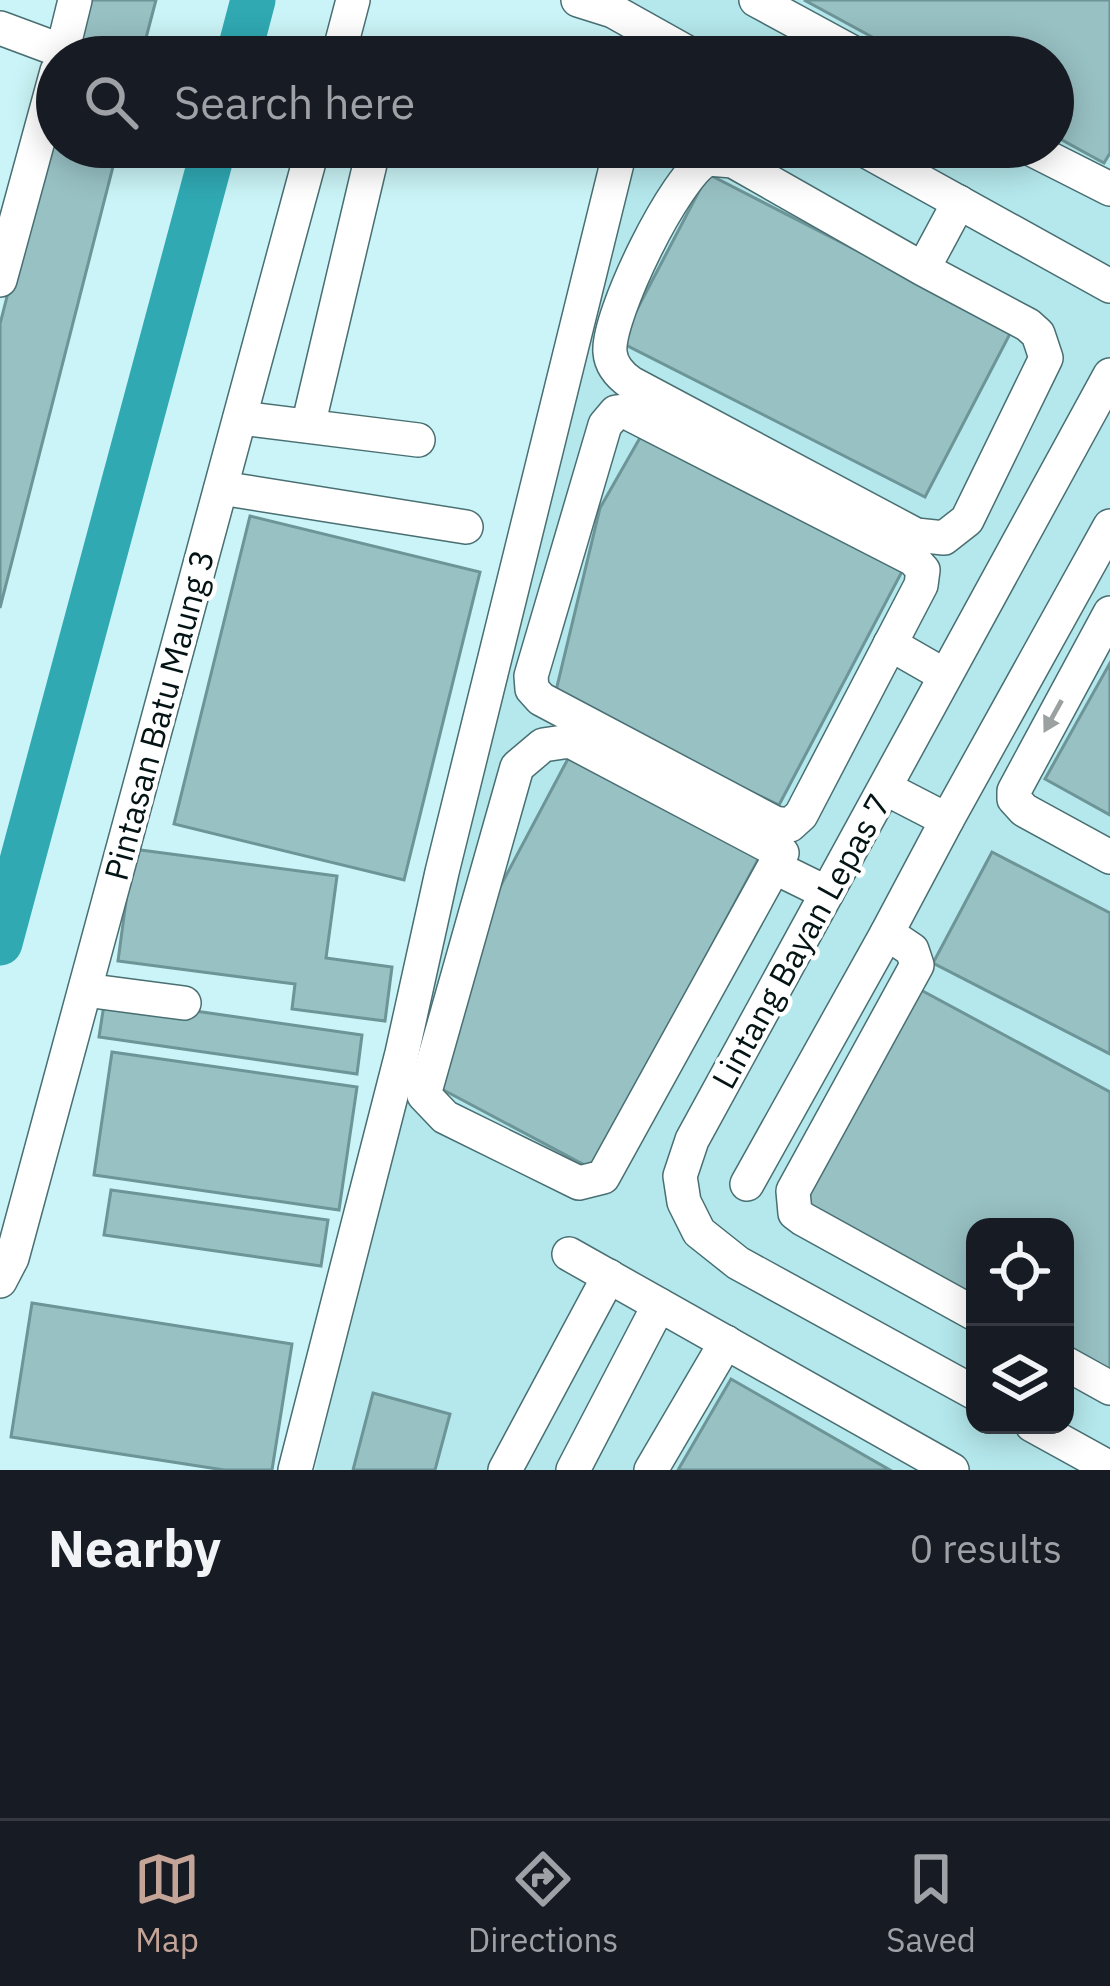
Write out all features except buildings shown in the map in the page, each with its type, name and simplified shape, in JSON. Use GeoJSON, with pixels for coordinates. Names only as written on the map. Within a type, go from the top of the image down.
{"type":"FeatureCollection","features":[{"type":"Feature","properties":{"kind":"street"},"geometry":{"type":"LineString","coordinates":[[66,36],[75,0]]}},
{"type":"Feature","properties":{"kind":"street"},"geometry":{"type":"LineString","coordinates":[[344,36],[353,0]]}},
{"type":"Feature","properties":{"kind":"street"},"geometry":{"type":"LineString","coordinates":[[578,0],[658,36]]}},
{"type":"Feature","properties":{"kind":"street"},"geometry":{"type":"LineString","coordinates":[[757,0],[823,36]]}},
{"type":"Feature","properties":{"kind":"street"},"geometry":{"type":"LineString","coordinates":[[0,28],[36,47]]}},
{"type":"Feature","properties":{"kind":"street"},"geometry":{"type":"LineString","coordinates":[[0,280],[36,148]]}},
{"type":"Feature","properties":{"kind":"street","name":"Pintasan Batu Maung 3"},"geometry":{"type":"LineString","coordinates":[[0,1281],[12,1258],[308,168]]}},
{"type":"Feature","properties":{"kind":"street"},"geometry":{"type":"LineString","coordinates":[[308,426],[369,168]]}},
{"type":"Feature","properties":{"kind":"street"},"geometry":{"type":"LineString","coordinates":[[295,1470],[402,1053],[442,872],[616,168]]}},
{"type":"Feature","properties":{"kind":"street"},"geometry":{"type":"LineString","coordinates":[[696,168],[688,174],[635,268],[610,352],[621,376],[916,536],[944,538],[967,520],[1046,358],[1038,334],[745,168]]}},
{"type":"Feature","properties":{"kind":"street"},"geometry":{"type":"LineString","coordinates":[[897,168],[1110,286]]}},
{"type":"Feature","properties":{"kind":"street"},"geometry":{"type":"LineString","coordinates":[[1068,168],[1110,189]]}},
{"type":"Feature","properties":{"kind":"street"},"geometry":{"type":"LineString","coordinates":[[923,269],[958,202]]}},
{"type":"Feature","properties":{"kind":"street","name":"Lintang Bayan Lepas 7"},"geometry":{"type":"LineString","coordinates":[[966,1389],[738,1263],[699,1232],[684,1202],[680,1175],[692,1140],[1110,375]]}},
{"type":"Feature","properties":{"kind":"street"},"geometry":{"type":"LineString","coordinates":[[624,411],[919,564],[921,585],[890,644],[801,815],[790,825],[775,823],[541,699],[531,682],[605,425],[616,412],[624,411]]}},
{"type":"Feature","properties":{"kind":"street"},"geometry":{"type":"LineString","coordinates":[[240,418],[418,440]]}},
{"type":"Feature","properties":{"kind":"street"},"geometry":{"type":"LineString","coordinates":[[221,488],[466,527]]}},
{"type":"Feature","properties":{"kind":"street"},"geometry":{"type":"LineString","coordinates":[[747,1184],[946,820],[1100,566],[1110,526]]}},
{"type":"Feature","properties":{"kind":"street"},"geometry":{"type":"LineString","coordinates":[[1110,613],[1014,791],[1014,799],[1024,810],[1110,857]]}},
{"type":"Feature","properties":{"kind":"street"},"geometry":{"type":"LineString","coordinates":[[890,644],[944,675]]}},
{"type":"Feature","properties":{"kind":"street"},"geometry":{"type":"LineString","coordinates":[[570,741],[782,853],[774,867],[603,1177],[579,1183],[445,1117],[424,1095],[517,767],[544,745],[570,741]]}},
{"type":"Feature","properties":{"kind":"street"},"geometry":{"type":"LineString","coordinates":[[885,788],[946,820]]}},
{"type":"Feature","properties":{"kind":"street"},"geometry":{"type":"LineString","coordinates":[[774,867],[827,893]]}},
{"type":"Feature","properties":{"kind":"street"},"geometry":{"type":"LineString","coordinates":[[887,933],[912,950],[915,974],[791,1201],[802,1219],[966,1309]]}},
{"type":"Feature","properties":{"kind":"street"},"geometry":{"type":"LineString","coordinates":[[85,990],[184,1003]]}},
{"type":"Feature","properties":{"kind":"street"},"geometry":{"type":"LineString","coordinates":[[569,1254],[952,1470]]}},
{"type":"Feature","properties":{"kind":"street"},"geometry":{"type":"LineString","coordinates":[[505,1470],[609,1276]]}},
{"type":"Feature","properties":{"kind":"street"},"geometry":{"type":"LineString","coordinates":[[573,1470],[659,1305]]}},
{"type":"Feature","properties":{"kind":"street"},"geometry":{"type":"LineString","coordinates":[[651,1470],[725,1342]]}},
{"type":"Feature","properties":{"kind":"street"},"geometry":{"type":"LineString","coordinates":[[1074,1369],[1110,1388]]}},
{"type":"Feature","properties":{"kind":"street"},"geometry":{"type":"LineString","coordinates":[[1048,1434],[1110,1468]]}},
{"type":"Feature","properties":{"kind":"shaded area"},"geometry":{"type":"Polygon","coordinates":[[[597,0],[1110,0],[1110,1470],[315,1470],[616,168],[1074,168],[1074,36],[620,36],[597,0]]]}},
{"type":"Feature","properties":{"kind":"waterway"},"geometry":{"type":"LineString","coordinates":[[244,36],[253,0]]}},
{"type":"Feature","properties":{"kind":"waterway"},"geometry":{"type":"LineString","coordinates":[[0,943],[208,168]]}}]}
